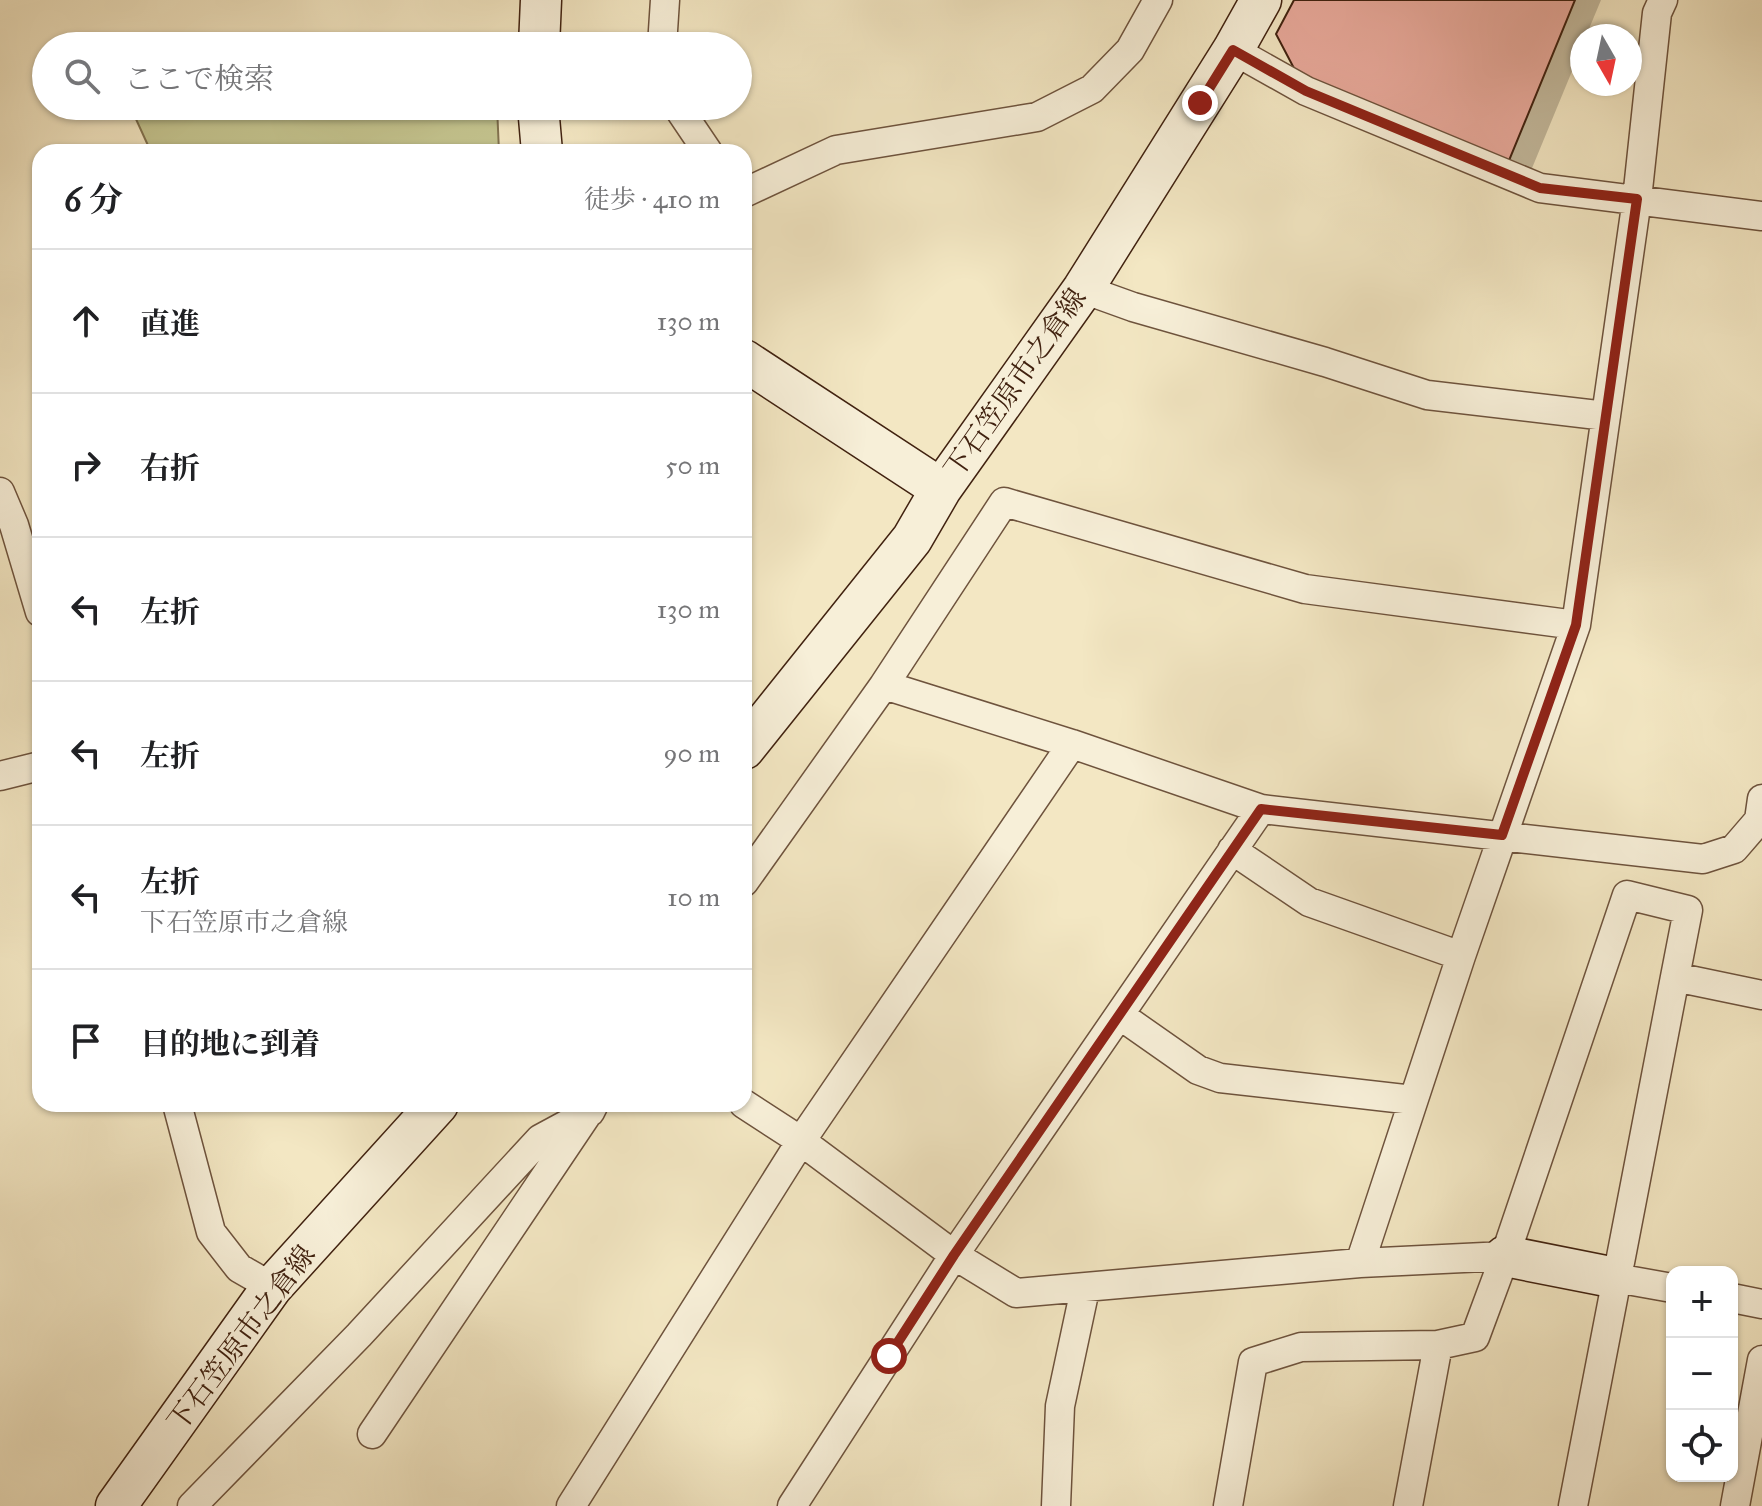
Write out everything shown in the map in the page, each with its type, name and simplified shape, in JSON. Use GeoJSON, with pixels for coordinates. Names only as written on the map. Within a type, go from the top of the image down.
{"type":"FeatureCollection","features":[{"type":"Feature","properties":{"kind":"main road"},"geometry":{"type":"LineString","coordinates":[[540,32],[541,0]]}},
{"type":"Feature","properties":{"kind":"main road","name":"下石笠原市之倉線"},"geometry":{"type":"LineString","coordinates":[[752,739],[912,539],[941,489],[1083,289],[1261,0]]}},
{"type":"Feature","properties":{"kind":"main road"},"geometry":{"type":"LineString","coordinates":[[539,120],[541,144]]}},
{"type":"Feature","properties":{"kind":"main road"},"geometry":{"type":"LineString","coordinates":[[752,365],[941,489]]}},
{"type":"Feature","properties":{"kind":"main road","name":"下石笠原市之倉線"},"geometry":{"type":"LineString","coordinates":[[116,1506],[272,1287],[431,1112]]}},
{"type":"Feature","properties":{"kind":"main road"},"geometry":{"type":"LineString","coordinates":[[1505,1256],[1616,1278]]}},
{"type":"Feature","properties":{"kind":"street"},"geometry":{"type":"LineString","coordinates":[[663,32],[665,0]]}},
{"type":"Feature","properties":{"kind":"street"},"geometry":{"type":"LineString","coordinates":[[752,189],[836,150],[1037,117],[1092,89],[1130,50],[1158,0]]}},
{"type":"Feature","properties":{"kind":"street"},"geometry":{"type":"LineString","coordinates":[[1360,1263],[1461,956],[1576,625],[1637,199],[1657,13],[1663,0]]}},
{"type":"Feature","properties":{"kind":"street"},"geometry":{"type":"LineString","coordinates":[[1233,50],[1306,91],[1540,188],[1762,216]]}},
{"type":"Feature","properties":{"kind":"street"},"geometry":{"type":"LineString","coordinates":[[686,120],[703,144]]}},
{"type":"Feature","properties":{"kind":"street"},"geometry":{"type":"LineString","coordinates":[[1083,289],[1133,307],[1427,395],[1606,416]]}},
{"type":"Feature","properties":{"kind":"street"},"geometry":{"type":"LineString","coordinates":[[0,492],[14,525],[32,585]]}},
{"type":"Feature","properties":{"kind":"street"},"geometry":{"type":"LineString","coordinates":[[752,871],[884,685],[1004,502],[1305,589],[1576,625]]}},
{"type":"Feature","properties":{"kind":"street"},"geometry":{"type":"LineString","coordinates":[[884,685],[1072,744],[1261,809],[1703,859],[1734,849],[1761,813]]}},
{"type":"Feature","properties":{"kind":"street"},"geometry":{"type":"LineString","coordinates":[[571,1506],[801,1141],[1072,744]]}},
{"type":"Feature","properties":{"kind":"street"},"geometry":{"type":"LineString","coordinates":[[0,776],[32,768]]}},
{"type":"Feature","properties":{"kind":"street"},"geometry":{"type":"LineString","coordinates":[[792,1506],[954,1255],[1261,809]]}},
{"type":"Feature","properties":{"kind":"street"},"geometry":{"type":"LineString","coordinates":[[1232,850],[1309,902],[1461,956]]}},
{"type":"Feature","properties":{"kind":"street"},"geometry":{"type":"LineString","coordinates":[[1228,1506],[1253,1362],[1301,1347],[1438,1345],[1475,1337],[1627,895],[1688,910],[1573,1506]]}},
{"type":"Feature","properties":{"kind":"street"},"geometry":{"type":"LineString","coordinates":[[1675,977],[1762,995]]}},
{"type":"Feature","properties":{"kind":"street"},"geometry":{"type":"LineString","coordinates":[[1121,1016],[1198,1070],[1220,1078],[1413,1100]]}},
{"type":"Feature","properties":{"kind":"street"},"geometry":{"type":"LineString","coordinates":[[752,1109],[801,1141],[954,1255],[1016,1293],[1360,1263],[1505,1256]]}},
{"type":"Feature","properties":{"kind":"street"},"geometry":{"type":"LineString","coordinates":[[179,1112],[211,1232],[239,1268],[272,1287]]}},
{"type":"Feature","properties":{"kind":"street"},"geometry":{"type":"LineString","coordinates":[[192,1506],[359,1335],[540,1139],[585,1112]]}},
{"type":"Feature","properties":{"kind":"street"},"geometry":{"type":"LineString","coordinates":[[372,1434],[589,1112]]}},
{"type":"Feature","properties":{"kind":"street"},"geometry":{"type":"LineString","coordinates":[[1616,1278],[1666,1287]]}},
{"type":"Feature","properties":{"kind":"street"},"geometry":{"type":"LineString","coordinates":[[1056,1506],[1060,1406],[1085,1289]]}},
{"type":"Feature","properties":{"kind":"street"},"geometry":{"type":"LineString","coordinates":[[1738,1299],[1762,1304]]}},
{"type":"Feature","properties":{"kind":"street"},"geometry":{"type":"LineString","coordinates":[[1408,1506],[1438,1345]]}},
{"type":"Feature","properties":{"kind":"street"},"geometry":{"type":"LineString","coordinates":[[1735,1506],[1762,1360]]}},
{"type":"Feature","properties":{"kind":"green space"},"geometry":{"type":"Polygon","coordinates":[[[136,120],[498,120],[499,144],[147,144],[136,120]]]}},
{"type":"Feature","properties":{"kind":"building"},"geometry":{"type":"Polygon","coordinates":[[[1294,0],[1575,0],[1508,163],[1297,74],[1276,34],[1294,0]]]}},
{"type":"Feature","properties":{"kind":"route"},"geometry":{"type":"LineString","coordinates":[[889,1356],[954,1255],[1261,809],[1502,835],[1576,625],[1637,199],[1540,188],[1306,91],[1233,50],[1200,103]]}}]}
